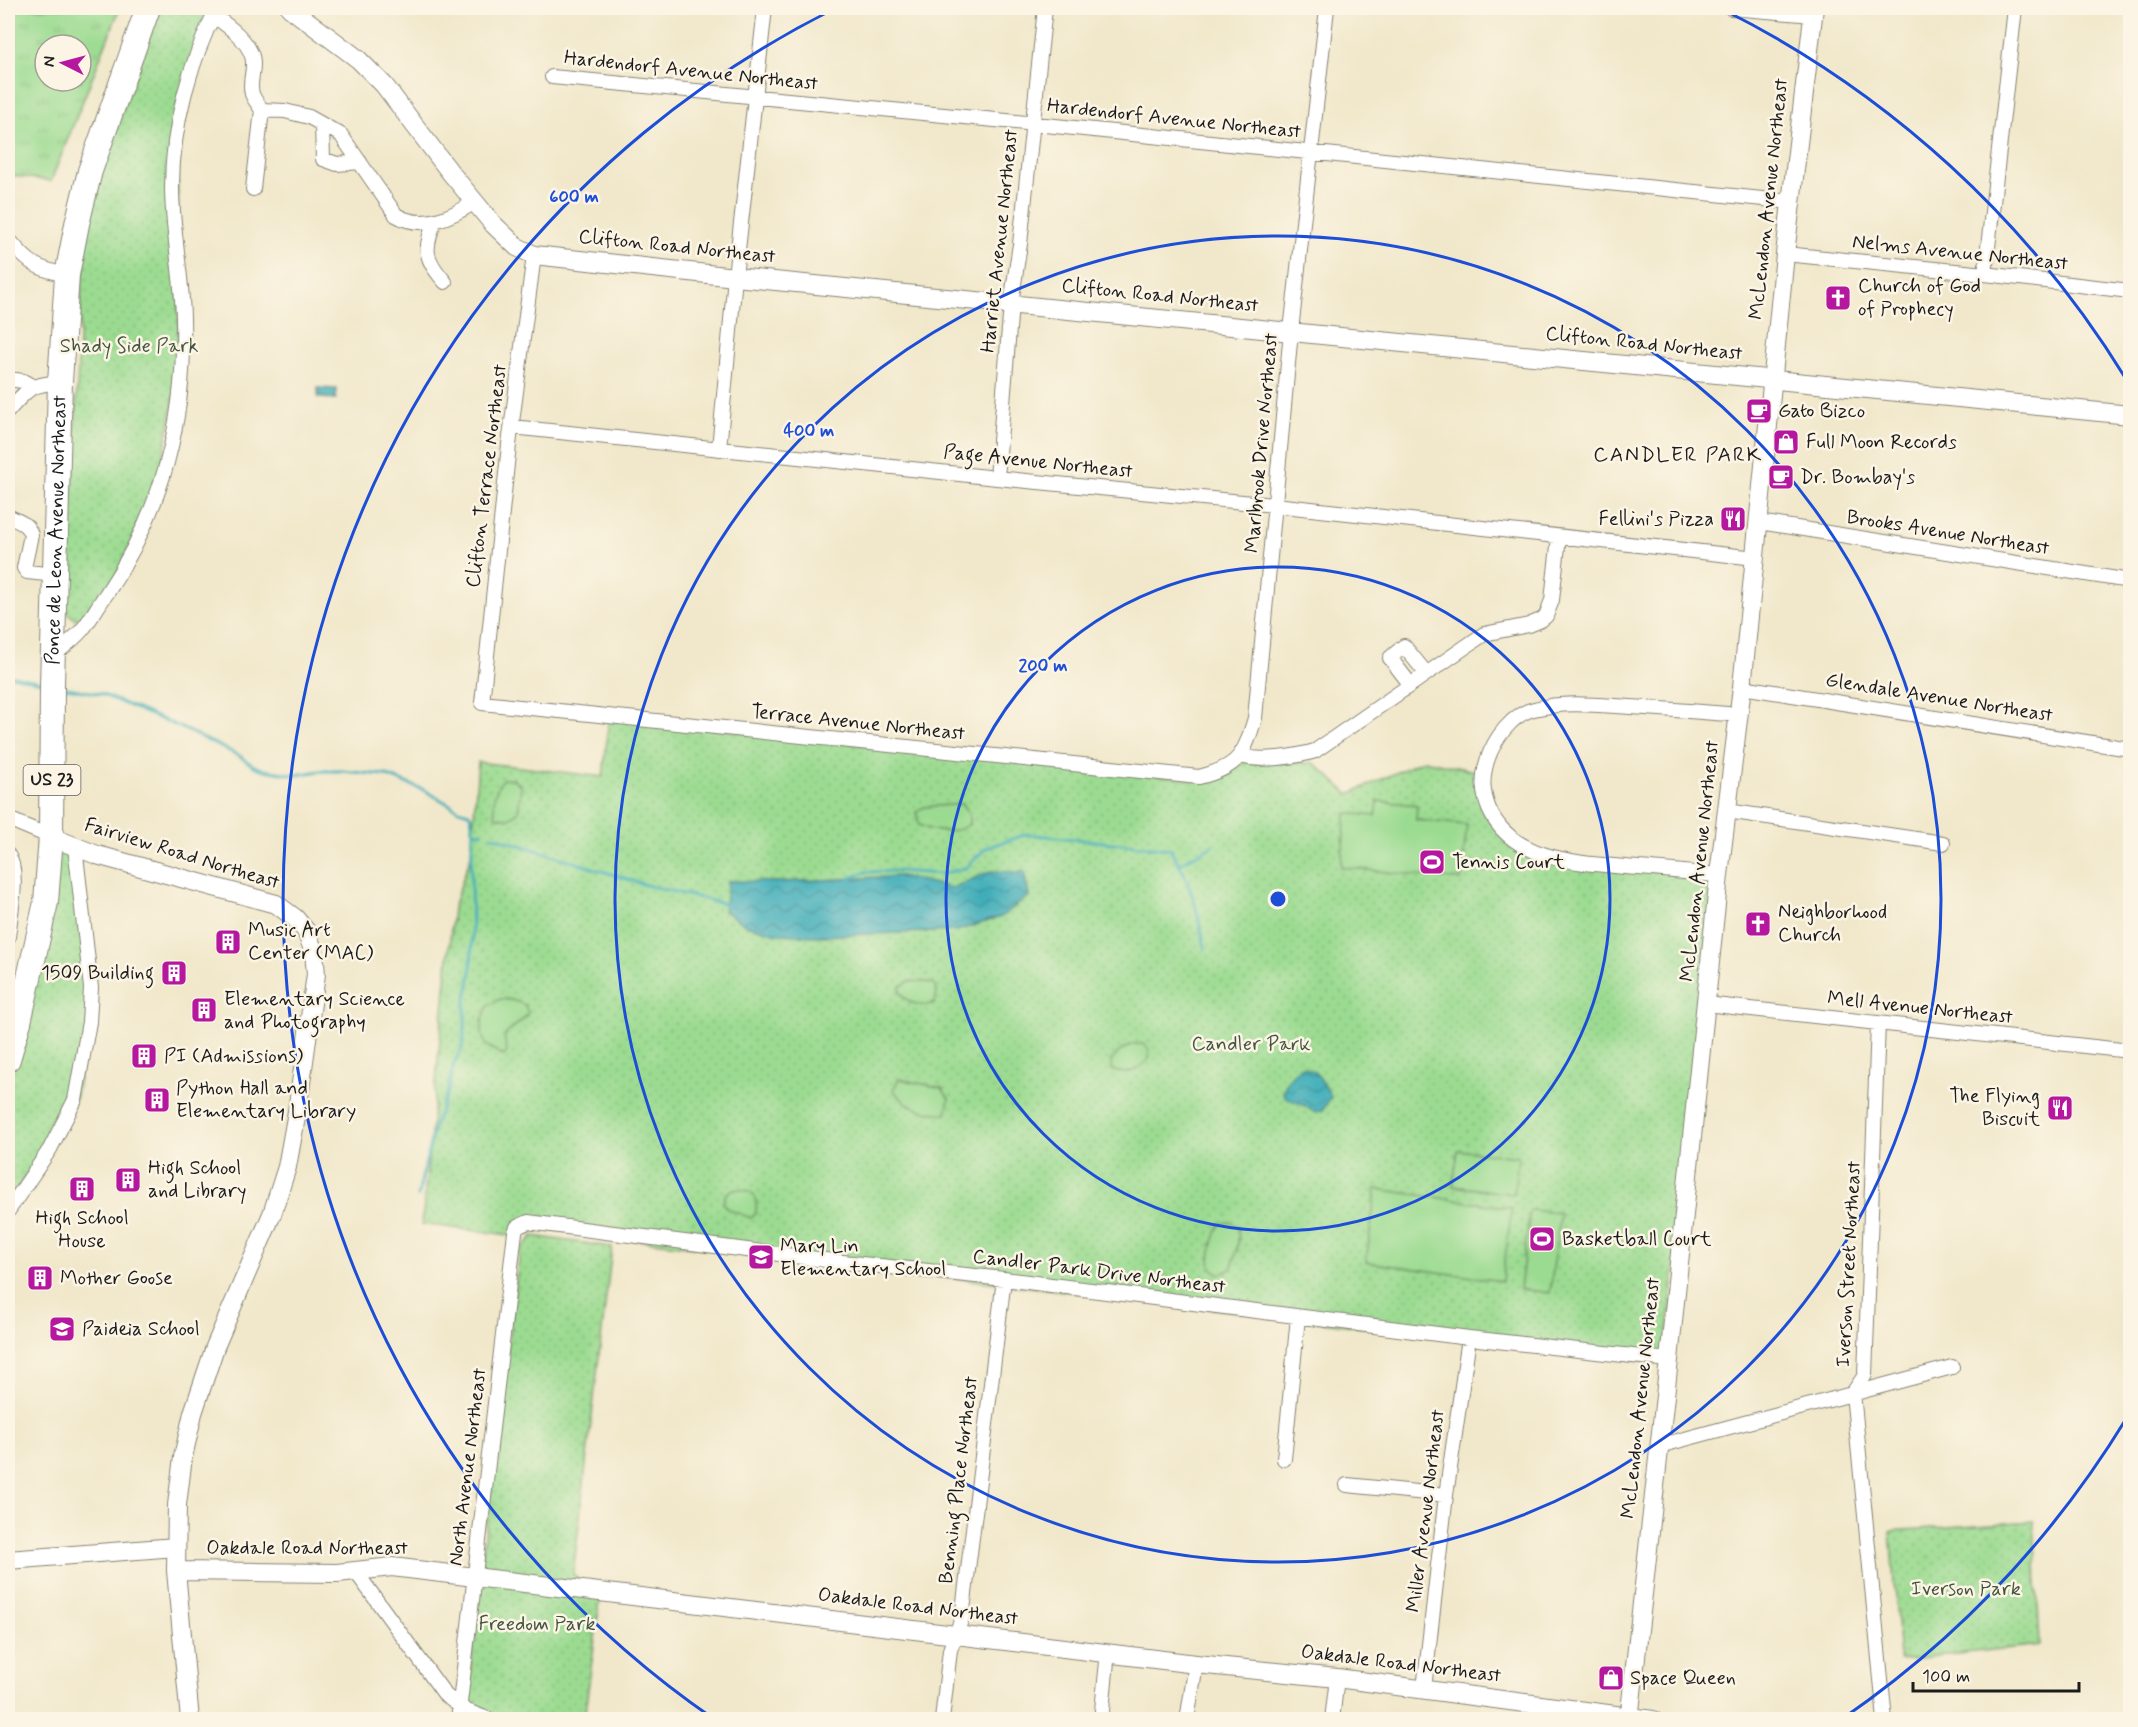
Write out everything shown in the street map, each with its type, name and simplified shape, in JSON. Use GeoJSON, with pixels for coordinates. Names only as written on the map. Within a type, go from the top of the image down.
{"type":"FeatureCollection","features":[{"type":"Feature","properties":{"kind":"highway","name":"Ponce de Leon Avenue Northeast"},"geometry":{"type":"LineString","coordinates":[[8,1059],[19,1023],[46,902],[51,837],[60,381],[67,275],[76,224],[90,171],[148,8]]}},
{"type":"Feature","properties":{"kind":"street","name":"Clifton Road Northeast"},"geometry":{"type":"LineString","coordinates":[[290,8],[358,59],[384,85],[493,224],[517,247],[534,255],[735,277],[2130,415]]}},
{"type":"Feature","properties":{"kind":"street"},"geometry":{"type":"LineString","coordinates":[[719,449],[735,277],[765,8]]}},
{"type":"Feature","properties":{"kind":"street","name":"Harriet Avenue Northeast"},"geometry":{"type":"LineString","coordinates":[[997,478],[1011,304],[1020,244],[1046,8]]}},
{"type":"Feature","properties":{"kind":"street","name":"Marlbrook Drive Northeast"},"geometry":{"type":"LineString","coordinates":[[1241,756],[1248,743],[1255,718],[1292,331],[1327,8]]}},
{"type":"Feature","properties":{"kind":"street"},"geometry":{"type":"LineString","coordinates":[[1731,8],[1813,11]]}},
{"type":"Feature","properties":{"kind":"street"},"geometry":{"type":"LineString","coordinates":[[1986,274],[2015,8]]}},
{"type":"Feature","properties":{"kind":"street"},"geometry":{"type":"LineString","coordinates":[[54,655],[81,630],[118,576],[149,517],[171,451],[182,384],[183,317],[172,187],[174,151],[182,102],[215,11],[239,35],[252,56],[254,71],[251,83],[252,96],[262,110],[253,189]]}},
{"type":"Feature","properties":{"kind":"street","name":"McLendon Avenue Northeast"},"geometry":{"type":"LineString","coordinates":[[1629,1718],[1719,875],[1739,715],[1785,255],[1813,11]]}},
{"type":"Feature","properties":{"kind":"street","name":"Hardendorf Avenue Northeast"},"geometry":{"type":"LineString","coordinates":[[552,77],[1792,202]]}},
{"type":"Feature","properties":{"kind":"street"},"geometry":{"type":"LineString","coordinates":[[262,110],[285,111],[309,117],[341,135],[396,215],[406,221],[435,221],[453,215],[475,202]]}},
{"type":"Feature","properties":{"kind":"street"},"geometry":{"type":"LineString","coordinates":[[322,125],[323,159],[337,164],[360,162]]}},
{"type":"Feature","properties":{"kind":"street"},"geometry":{"type":"LineString","coordinates":[[435,221],[430,234],[428,250],[430,265],[445,282]]}},
{"type":"Feature","properties":{"kind":"street"},"geometry":{"type":"LineString","coordinates":[[8,241],[24,258],[44,270],[67,275]]}},
{"type":"Feature","properties":{"kind":"street","name":"Clifton Terrace Northeast"},"geometry":{"type":"LineString","coordinates":[[482,703],[493,584],[534,255]]}},
{"type":"Feature","properties":{"kind":"street","name":"Nelms Avenue Northeast"},"geometry":{"type":"LineString","coordinates":[[1785,255],[1986,274],[2130,291]]}},
{"type":"Feature","properties":{"kind":"street"},"geometry":{"type":"LineString","coordinates":[[10,380],[23,381],[26,391]]}},
{"type":"Feature","properties":{"kind":"street"},"geometry":{"type":"LineString","coordinates":[[8,411],[26,391],[60,381]]}},
{"type":"Feature","properties":{"kind":"street","name":"Page Avenue Northeast"},"geometry":{"type":"LineString","coordinates":[[512,428],[1276,505],[1755,558]]}},
{"type":"Feature","properties":{"kind":"street"},"geometry":{"type":"LineString","coordinates":[[8,516],[25,524],[30,530],[24,568],[27,572],[55,575]]}},
{"type":"Feature","properties":{"kind":"street","name":"Brooks Avenue Northeast"},"geometry":{"type":"LineString","coordinates":[[1759,522],[2130,581]]}},
{"type":"Feature","properties":{"kind":"street"},"geometry":{"type":"LineString","coordinates":[[1241,756],[1255,759],[1315,751],[1484,633],[1536,623],[1546,616],[1552,600],[1559,537]]}},
{"type":"Feature","properties":{"kind":"street"},"geometry":{"type":"LineString","coordinates":[[1410,684],[1390,658],[1404,646],[1426,673]]}},
{"type":"Feature","properties":{"kind":"street","name":"Glendale Avenue Northeast"},"geometry":{"type":"LineString","coordinates":[[1742,687],[2130,749]]}},
{"type":"Feature","properties":{"kind":"street","name":"Terrace Avenue Northeast"},"geometry":{"type":"LineString","coordinates":[[482,703],[1199,777],[1214,773],[1241,756]]}},
{"type":"Feature","properties":{"kind":"street"},"geometry":{"type":"LineString","coordinates":[[1719,875],[1568,860],[1538,853],[1511,838],[1494,818],[1484,796],[1483,777],[1489,755],[1500,735],[1515,718],[1532,709],[1564,703],[1739,715]]}},
{"type":"Feature","properties":{"kind":"street"},"geometry":{"type":"LineString","coordinates":[[1727,811],[1943,843]]}},
{"type":"Feature","properties":{"kind":"street"},"geometry":{"type":"LineString","coordinates":[[8,819],[51,837]]}},
{"type":"Feature","properties":{"kind":"street","name":"Fairview Road Northeast"},"geometry":{"type":"LineString","coordinates":[[51,837],[97,855],[276,904],[301,924],[311,941],[314,952],[316,974],[287,1167],[265,1231],[223,1326],[193,1413],[180,1481],[176,1571],[190,1719]]}},
{"type":"Feature","properties":{"kind":"street"},"geometry":{"type":"LineString","coordinates":[[8,1210],[50,1149],[75,1100],[77,1090],[89,1022],[91,988],[75,846]]}},
{"type":"Feature","properties":{"kind":"street"},"geometry":{"type":"LineString","coordinates":[[8,855],[14,875],[8,937]]}},
{"type":"Feature","properties":{"kind":"street","name":"Mell Avenue Northeast"},"geometry":{"type":"LineString","coordinates":[[1706,1004],[2130,1051]]}},
{"type":"Feature","properties":{"kind":"street","name":"Iverson Street Northeast"},"geometry":{"type":"LineString","coordinates":[[1878,1023],[1865,1375],[1853,1393],[1885,1719]]}},
{"type":"Feature","properties":{"kind":"street","name":"Candler Park Drive Northeast"},"geometry":{"type":"LineString","coordinates":[[523,1223],[534,1222],[1469,1338],[1669,1360]]}},
{"type":"Feature","properties":{"kind":"street","name":"North Avenue Northeast"},"geometry":{"type":"LineString","coordinates":[[458,1712],[515,1232],[517,1227],[523,1223]]}},
{"type":"Feature","properties":{"kind":"street","name":"Benning Place Northeast"},"geometry":{"type":"LineString","coordinates":[[942,1719],[950,1650],[962,1618],[1004,1279]]}},
{"type":"Feature","properties":{"kind":"street"},"geometry":{"type":"LineString","coordinates":[[1284,1459],[1298,1317]]}},
{"type":"Feature","properties":{"kind":"street","name":"Miller Avenue Northeast"},"geometry":{"type":"LineString","coordinates":[[1424,1689],[1446,1495],[1469,1338]]}},
{"type":"Feature","properties":{"kind":"street"},"geometry":{"type":"LineString","coordinates":[[1659,1446],[1952,1367]]}},
{"type":"Feature","properties":{"kind":"street"},"geometry":{"type":"LineString","coordinates":[[1347,1485],[1446,1495]]}},
{"type":"Feature","properties":{"kind":"street"},"geometry":{"type":"LineString","coordinates":[[8,1560],[176,1547]]}},
{"type":"Feature","properties":{"kind":"street","name":"Oakdale Road Northeast"},"geometry":{"type":"LineString","coordinates":[[176,1571],[356,1572],[392,1567],[1196,1664],[1337,1678],[1629,1718],[1653,1719]]}},
{"type":"Feature","properties":{"kind":"street"},"geometry":{"type":"LineString","coordinates":[[356,1572],[458,1712],[490,1719]]}},
{"type":"Feature","properties":{"kind":"street"},"geometry":{"type":"LineString","coordinates":[[1101,1719],[1108,1652]]}},
{"type":"Feature","properties":{"kind":"street"},"geometry":{"type":"LineString","coordinates":[[1187,1719],[1196,1664]]}},
{"type":"Feature","properties":{"kind":"street"},"geometry":{"type":"LineString","coordinates":[[1332,1719],[1337,1678]]}},
{"type":"Feature","properties":{"kind":"green space"},"geometry":{"type":"Polygon","coordinates":[[[8,8],[120,8],[93,76],[93,33],[33,33],[33,93],[86,93],[51,181],[8,175],[8,8]]]}},
{"type":"Feature","properties":{"kind":"green space","name":"Shady Side Park"},"geometry":{"type":"Polygon","coordinates":[[[159,8],[212,8],[177,105],[179,316],[176,387],[159,480],[114,580],[80,618],[75,619],[60,607],[73,475],[81,298],[86,243],[105,159],[159,8]]]}},
{"type":"Feature","properties":{"kind":"green space","name":"Candler Park"},"geometry":{"type":"Polygon","coordinates":[[[609,718],[1200,780],[1245,762],[1314,763],[1349,794],[1424,760],[1479,772],[1488,815],[1544,858],[1715,876],[1665,1363],[545,1229],[510,1235],[422,1224],[453,908],[471,855],[478,762],[603,777],[609,718]]]}},
{"type":"Feature","properties":{"kind":"green space"},"geometry":{"type":"Polygon","coordinates":[[[503,779],[513,779],[521,786],[518,812],[509,818],[496,817],[495,812],[496,792],[503,779]]]}},
{"type":"Feature","properties":{"kind":"green space"},"geometry":{"type":"Polygon","coordinates":[[[1378,801],[1417,805],[1416,820],[1467,825],[1461,880],[1341,867],[1346,813],[1376,816],[1378,801]]]}},
{"type":"Feature","properties":{"kind":"green space"},"geometry":{"type":"Polygon","coordinates":[[[962,804],[969,814],[969,824],[957,830],[944,831],[919,825],[917,812],[924,807],[962,804]]]}},
{"type":"Feature","properties":{"kind":"green space"},"geometry":{"type":"Polygon","coordinates":[[[54,842],[70,848],[92,1004],[75,1100],[8,1202],[8,1071],[20,1041],[54,842]]]}},
{"type":"Feature","properties":{"kind":"green space"},"geometry":{"type":"Polygon","coordinates":[[[909,981],[934,984],[937,992],[935,1002],[921,1005],[907,1000],[900,992],[900,987],[909,981]]]}},
{"type":"Feature","properties":{"kind":"green space"},"geometry":{"type":"Polygon","coordinates":[[[500,999],[512,1000],[525,1005],[528,1013],[504,1036],[507,1052],[504,1056],[486,1045],[482,1035],[482,1021],[488,1006],[500,999]]]}},
{"type":"Feature","properties":{"kind":"green space"},"geometry":{"type":"Polygon","coordinates":[[[1132,1044],[1144,1044],[1149,1050],[1149,1059],[1132,1071],[1123,1073],[1112,1070],[1111,1061],[1119,1052],[1132,1044]]]}},
{"type":"Feature","properties":{"kind":"green space"},"geometry":{"type":"Polygon","coordinates":[[[899,1079],[942,1088],[949,1099],[946,1114],[923,1111],[910,1105],[893,1090],[899,1079]]]}},
{"type":"Feature","properties":{"kind":"green space"},"geometry":{"type":"Polygon","coordinates":[[[1458,1150],[1518,1157],[1514,1194],[1453,1186],[1458,1150]]]}},
{"type":"Feature","properties":{"kind":"green space"},"geometry":{"type":"Polygon","coordinates":[[[733,1189],[745,1190],[755,1197],[756,1213],[751,1218],[727,1209],[723,1203],[726,1194],[733,1189]]]}},
{"type":"Feature","properties":{"kind":"green space"},"geometry":{"type":"Polygon","coordinates":[[[1376,1189],[1512,1208],[1502,1281],[1366,1262],[1376,1189]]]}},
{"type":"Feature","properties":{"kind":"green space"},"geometry":{"type":"Polygon","coordinates":[[[1530,1210],[1560,1213],[1550,1293],[1520,1289],[1530,1210]]]}},
{"type":"Feature","properties":{"kind":"green space"},"geometry":{"type":"Polygon","coordinates":[[[1229,1222],[1238,1227],[1237,1249],[1231,1269],[1220,1274],[1211,1268],[1211,1251],[1220,1224],[1229,1222]]]}},
{"type":"Feature","properties":{"kind":"green space","name":"Freedom Park"},"geometry":{"type":"Polygon","coordinates":[[[533,1236],[612,1247],[573,1574],[600,1601],[584,1719],[466,1720],[479,1585],[520,1250],[533,1236]]]}},
{"type":"Feature","properties":{"kind":"green space","name":"Iverson Park"},"geometry":{"type":"Polygon","coordinates":[[[2034,1521],[2040,1645],[1900,1660],[1890,1531],[2034,1521]]]}},
{"type":"Feature","properties":{"kind":"water"},"geometry":{"type":"Polygon","coordinates":[[[318,388],[337,389],[336,399],[318,398],[318,388]]]}},
{"type":"Feature","properties":{"kind":"water"},"geometry":{"type":"Polygon","coordinates":[[[990,871],[1024,872],[1029,896],[1001,917],[956,931],[816,936],[778,934],[746,925],[724,911],[728,881],[780,882],[901,876],[953,888],[990,871]]]}},
{"type":"Feature","properties":{"kind":"water"},"geometry":{"type":"Polygon","coordinates":[[[1300,1067],[1315,1073],[1331,1097],[1322,1111],[1312,1111],[1284,1096],[1283,1091],[1288,1080],[1300,1067]]]}},
{"type":"Feature","properties":{"kind":"waterway"},"geometry":{"type":"LineString","coordinates":[[8,675],[41,682]]}},
{"type":"Feature","properties":{"kind":"waterway"},"geometry":{"type":"LineString","coordinates":[[62,687],[101,694],[175,725],[264,770],[296,775],[320,771],[385,775],[424,790],[459,810],[469,813],[473,831],[472,943],[471,973],[465,1004],[465,1027],[462,1049],[454,1063],[449,1088],[434,1127],[418,1196]]}},
{"type":"Feature","properties":{"kind":"waterway"},"geometry":{"type":"LineString","coordinates":[[473,831],[482,833]]}},
{"type":"Feature","properties":{"kind":"waterway"},"geometry":{"type":"LineString","coordinates":[[850,878],[866,872],[941,874],[966,868],[986,848],[1027,834],[1170,849],[1188,884],[1205,948]]}},
{"type":"Feature","properties":{"kind":"waterway"},"geometry":{"type":"LineString","coordinates":[[492,836],[646,885],[729,905]]}},
{"type":"Feature","properties":{"kind":"waterway"},"geometry":{"type":"LineString","coordinates":[[1181,863],[1213,845]]}},
{"type":"Feature","properties":{"kind":"place","name":"Church of God of Prophecy"},"geometry":{"type":"Point","coordinates":[1838,298]}},
{"type":"Feature","properties":{"kind":"place","name":"Gato Bizco"},"geometry":{"type":"Point","coordinates":[1759,411]}},
{"type":"Feature","properties":{"kind":"place","name":"Full Moon Records"},"geometry":{"type":"Point","coordinates":[1786,442]}},
{"type":"Feature","properties":{"kind":"place","name":"Dr. Bombay's"},"geometry":{"type":"Point","coordinates":[1781,477]}},
{"type":"Feature","properties":{"kind":"place","name":"Fellini's Pizza"},"geometry":{"type":"Point","coordinates":[1733,519]}},
{"type":"Feature","properties":{"kind":"place","name":"Tennis Court"},"geometry":{"type":"Point","coordinates":[1432,862]}},
{"type":"Feature","properties":{"kind":"place","name":"Neighborhood Church"},"geometry":{"type":"Point","coordinates":[1758,924]}},
{"type":"Feature","properties":{"kind":"place","name":"Music Art Center (MAC)"},"geometry":{"type":"Point","coordinates":[228,942]}},
{"type":"Feature","properties":{"kind":"place","name":"1509 Building"},"geometry":{"type":"Point","coordinates":[174,973]}},
{"type":"Feature","properties":{"kind":"place","name":"Elementary Science and Photography"},"geometry":{"type":"Point","coordinates":[204,1010]}},
{"type":"Feature","properties":{"kind":"place","name":"PI (Admissions)"},"geometry":{"type":"Point","coordinates":[144,1056]}},
{"type":"Feature","properties":{"kind":"place","name":"Python Hall and Elementary Library"},"geometry":{"type":"Point","coordinates":[157,1100]}},
{"type":"Feature","properties":{"kind":"place","name":"The Flying Biscuit"},"geometry":{"type":"Point","coordinates":[2060,1108]}},
{"type":"Feature","properties":{"kind":"place","name":"High School and Library"},"geometry":{"type":"Point","coordinates":[128,1180]}},
{"type":"Feature","properties":{"kind":"place","name":"High School House"},"geometry":{"type":"Point","coordinates":[82,1189]}},
{"type":"Feature","properties":{"kind":"place","name":"Basketball Court"},"geometry":{"type":"Point","coordinates":[1542,1239]}},
{"type":"Feature","properties":{"kind":"place","name":"Mary Lin Elementary School"},"geometry":{"type":"Point","coordinates":[761,1257]}},
{"type":"Feature","properties":{"kind":"place","name":"Mother Goose"},"geometry":{"type":"Point","coordinates":[40,1278]}},
{"type":"Feature","properties":{"kind":"place","name":"Paideia School"},"geometry":{"type":"Point","coordinates":[62,1329]}},
{"type":"Feature","properties":{"kind":"place","name":"Space Queen"},"geometry":{"type":"Point","coordinates":[1611,1678]}},
{"type":"Feature","properties":{"kind":"district","name":"CANDLER PARK"},"geometry":{"type":"Point","coordinates":[1678,455]}}]}
